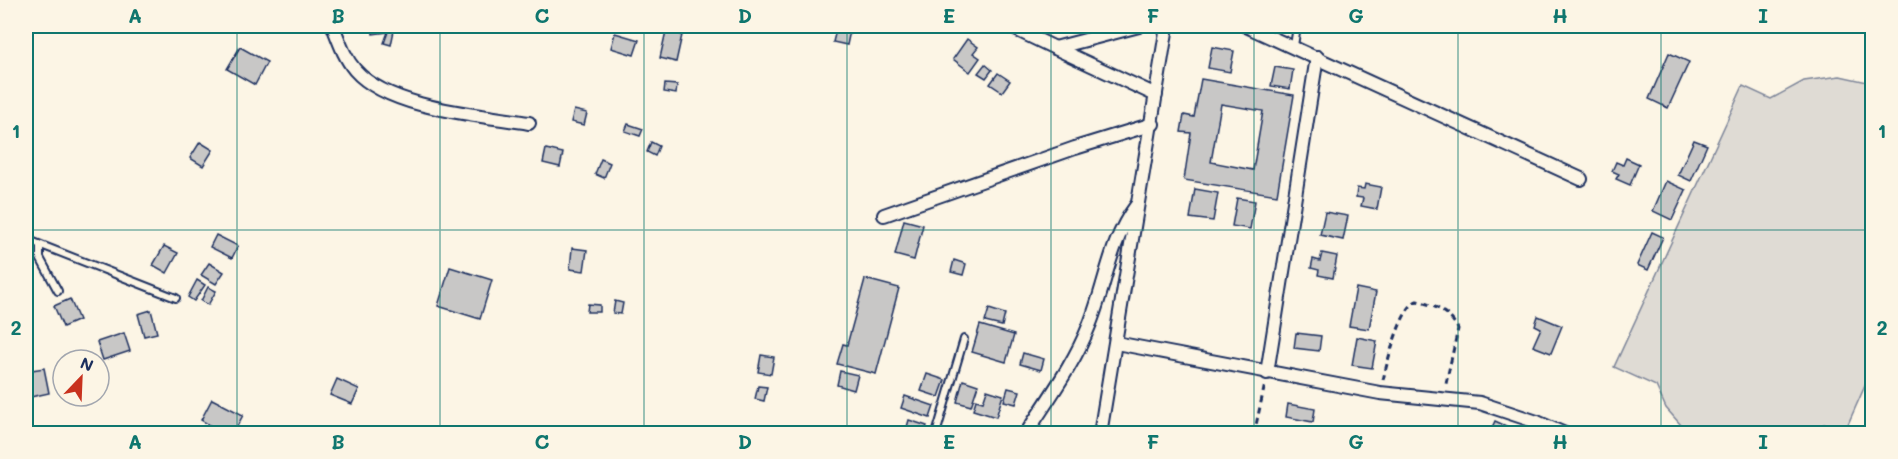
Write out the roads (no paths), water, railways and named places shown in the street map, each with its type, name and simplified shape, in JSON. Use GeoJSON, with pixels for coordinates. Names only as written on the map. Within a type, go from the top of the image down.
{"type":"FeatureCollection","features":[{"type":"Feature","properties":{"kind":"street"},"geometry":{"type":"LineString","coordinates":[[333,26],[344,55],[356,71],[384,93],[424,105],[529,123]]}},
{"type":"Feature","properties":{"kind":"street"},"geometry":{"type":"LineString","coordinates":[[1009,26],[1156,95]]}},
{"type":"Feature","properties":{"kind":"street"},"geometry":{"type":"LineString","coordinates":[[1055,48],[1139,26]]}},
{"type":"Feature","properties":{"kind":"street"},"geometry":{"type":"LineString","coordinates":[[1100,434],[1153,124],[1167,26]]}},
{"type":"Feature","properties":{"kind":"street"},"geometry":{"type":"LineString","coordinates":[[1246,26],[1294,45],[1581,179]]}},
{"type":"Feature","properties":{"kind":"street"},"geometry":{"type":"LineString","coordinates":[[1267,373],[1317,57]]}},
{"type":"Feature","properties":{"kind":"street"},"geometry":{"type":"LineString","coordinates":[[884,215],[1075,148],[1153,124]]}},
{"type":"Feature","properties":{"kind":"street"},"geometry":{"type":"LineString","coordinates":[[1026,434],[1081,346],[1115,242],[1125,221],[1139,203]]}},
{"type":"Feature","properties":{"kind":"street"},"geometry":{"type":"LineString","coordinates":[[1116,343],[1380,393],[1480,403],[1535,428],[1565,434]]}},
{"type":"Feature","properties":{"kind":"lane"},"geometry":{"type":"LineString","coordinates":[[1294,45],[1297,26]]}},
{"type":"Feature","properties":{"kind":"lane"},"geometry":{"type":"LineString","coordinates":[[26,239],[176,298]]}},
{"type":"Feature","properties":{"kind":"lane"},"geometry":{"type":"LineString","coordinates":[[40,245],[40,258],[58,291]]}},
{"type":"Feature","properties":{"kind":"lane"},"geometry":{"type":"LineString","coordinates":[[936,434],[964,339]]}}]}
